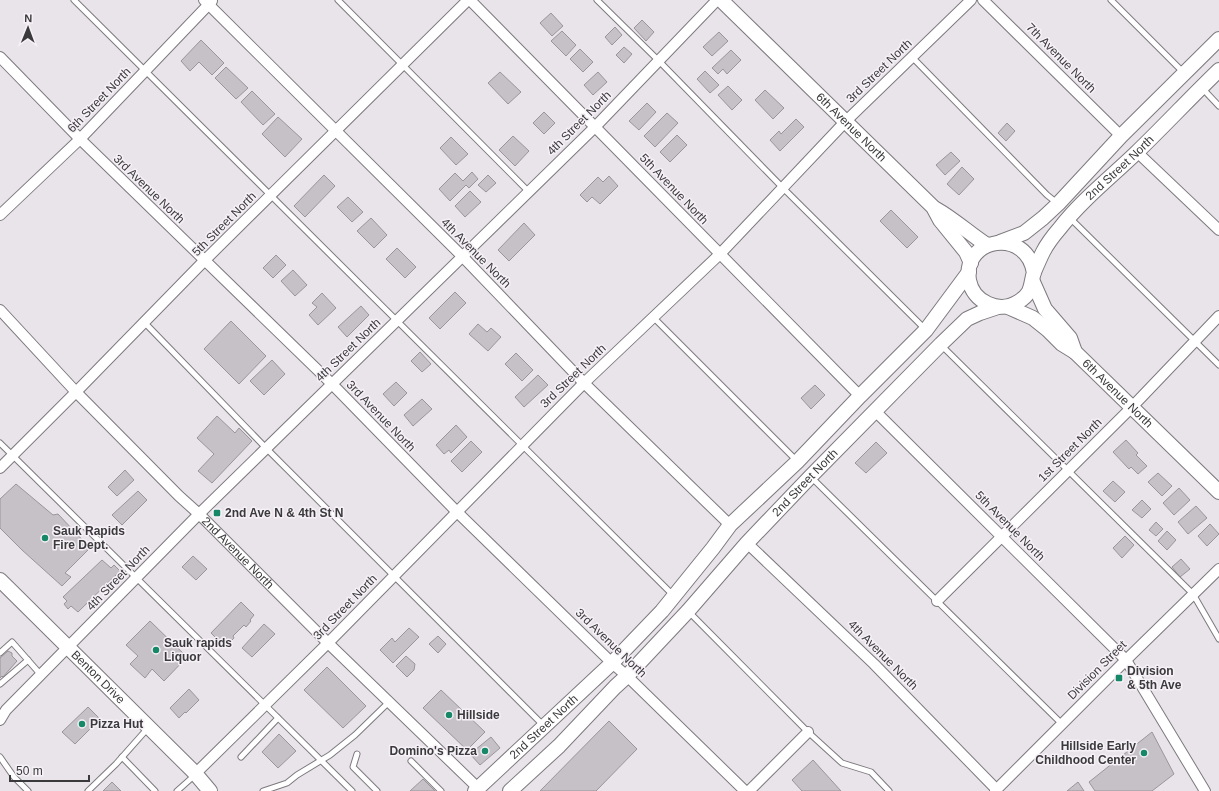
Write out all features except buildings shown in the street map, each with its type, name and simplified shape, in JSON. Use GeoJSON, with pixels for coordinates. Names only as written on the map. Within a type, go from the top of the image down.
{"type":"FeatureCollection","features":[{"type":"Feature","properties":{"kind":"main road","name":"6th Avenue North"},"geometry":{"type":"LineString","coordinates":[[721,0],[933,207],[940,220],[966,252],[970,267]]}},
{"type":"Feature","properties":{"kind":"main road"},"geometry":{"type":"LineString","coordinates":[[1075,352],[1062,344],[1033,318],[1003,307],[986,303],[976,295],[969,280],[970,267],[979,251],[991,244],[1024,233],[1033,227],[1058,204],[1121,136],[1219,39]]}},
{"type":"Feature","properties":{"kind":"main road","name":"2nd Street North"},"geometry":{"type":"LineString","coordinates":[[1033,278],[1043,250],[1069,217],[1219,70]]}},
{"type":"Feature","properties":{"kind":"main road"},"geometry":{"type":"LineString","coordinates":[[933,207],[947,215],[959,226],[991,244],[1009,243],[1022,249],[1030,260],[1033,278],[1028,293],[1014,305],[1003,307]]}},
{"type":"Feature","properties":{"kind":"main road","name":"2nd Street North"},"geometry":{"type":"LineString","coordinates":[[478,790],[612,663],[662,610],[730,525],[797,462],[926,330],[970,267]]}},
{"type":"Feature","properties":{"kind":"main road","name":"6th Avenue North"},"geometry":{"type":"LineString","coordinates":[[1033,278],[1045,309],[1070,338],[1075,352],[1219,492]]}},
{"type":"Feature","properties":{"kind":"main road","name":"2nd Street North"},"geometry":{"type":"LineString","coordinates":[[510,791],[559,746],[627,676],[688,611],[747,543],[941,344],[967,319],[980,313],[1003,307]]}},
{"type":"Feature","properties":{"kind":"main road","name":"Benton Drive"},"geometry":{"type":"LineString","coordinates":[[0,580],[195,774],[210,791]]}},
{"type":"Feature","properties":{"kind":"main road","name":"Benton Drive"},"geometry":{"type":"LineString","coordinates":[[195,774],[220,791]]}},
{"type":"Feature","properties":{"kind":"street","name":"5th Street North"},"geometry":{"type":"LineString","coordinates":[[1,466],[76,392],[204,261],[469,0]]}},
{"type":"Feature","properties":{"kind":"street","name":"5th Avenue North"},"geometry":{"type":"LineString","coordinates":[[469,0],[860,396]]}},
{"type":"Feature","properties":{"kind":"street","name":"4th Street North"},"geometry":{"type":"LineString","coordinates":[[0,718],[6,710],[199,514],[595,127],[716,0]]}},
{"type":"Feature","properties":{"kind":"street","name":"3rd Street North"},"geometry":{"type":"LineString","coordinates":[[195,774],[328,643],[456,511],[584,383],[720,254],[845,122],[972,0]]}},
{"type":"Feature","properties":{"kind":"street","name":"7th Avenue North"},"geometry":{"type":"LineString","coordinates":[[983,0],[1121,136]]}},
{"type":"Feature","properties":{"kind":"street","name":"6th Street North"},"geometry":{"type":"LineString","coordinates":[[0,216],[80,139],[208,2]]}},
{"type":"Feature","properties":{"kind":"street","name":"4th Avenue North"},"geometry":{"type":"LineString","coordinates":[[208,2],[336,132],[463,257],[584,383],[730,525]]}},
{"type":"Feature","properties":{"kind":"street","name":"3rd Avenue North"},"geometry":{"type":"LineString","coordinates":[[0,57],[80,139],[332,384],[456,511],[745,791]]}},
{"type":"Feature","properties":{"kind":"street"},"geometry":{"type":"LineString","coordinates":[[1137,152],[1219,230]]}},
{"type":"Feature","properties":{"kind":"street","name":"2nd Avenue North"},"geometry":{"type":"LineString","coordinates":[[0,310],[76,392],[179,496],[478,790]]}},
{"type":"Feature","properties":{"kind":"street","name":"1st Street North"},"geometry":{"type":"LineString","coordinates":[[937,600],[1132,407],[1219,316]]}},
{"type":"Feature","properties":{"kind":"street","name":"5th Avenue North"},"geometry":{"type":"LineString","coordinates":[[875,411],[1126,660],[1205,791]]}},
{"type":"Feature","properties":{"kind":"street","name":"4th Avenue North"},"geometry":{"type":"LineString","coordinates":[[747,543],[874,664],[996,790]]}},
{"type":"Feature","properties":{"kind":"street","name":"Division Street"},"geometry":{"type":"LineString","coordinates":[[996,790],[1219,569]]}},
{"type":"Feature","properties":{"kind":"street"},"geometry":{"type":"LineString","coordinates":[[749,791],[808,732]]}},
{"type":"Feature","properties":{"kind":"lane"},"geometry":{"type":"LineString","coordinates":[[74,0],[662,585],[674,595]]}},
{"type":"Feature","properties":{"kind":"lane"},"geometry":{"type":"LineString","coordinates":[[338,0],[529,192]]}},
{"type":"Feature","properties":{"kind":"lane"},"geometry":{"type":"LineString","coordinates":[[597,0],[926,330]]}},
{"type":"Feature","properties":{"kind":"lane"},"geometry":{"type":"LineString","coordinates":[[1111,0],[1185,74]]}},
{"type":"Feature","properties":{"kind":"lane"},"geometry":{"type":"LineString","coordinates":[[912,57],[1047,195],[1058,204]]}},
{"type":"Feature","properties":{"kind":"lane"},"geometry":{"type":"LineString","coordinates":[[1201,88],[1219,106]]}},
{"type":"Feature","properties":{"kind":"lane"},"geometry":{"type":"LineString","coordinates":[[1069,217],[1219,365]]}},
{"type":"Feature","properties":{"kind":"lane"},"geometry":{"type":"LineString","coordinates":[[653,317],[797,462]]}},
{"type":"Feature","properties":{"kind":"lane"},"geometry":{"type":"LineString","coordinates":[[144,322],[266,448],[544,726]]}},
{"type":"Feature","properties":{"kind":"lane"},"geometry":{"type":"LineString","coordinates":[[941,344],[1193,594],[1219,639]]}},
{"type":"Feature","properties":{"kind":"lane"},"geometry":{"type":"LineString","coordinates":[[0,443],[352,791]]}},
{"type":"Feature","properties":{"kind":"lane"},"geometry":{"type":"LineString","coordinates":[[811,476],[1062,724]]}},
{"type":"Feature","properties":{"kind":"lane"},"geometry":{"type":"LineString","coordinates":[[688,611],[808,732],[842,763],[871,772],[889,791]]}},
{"type":"Feature","properties":{"kind":"lane"},"geometry":{"type":"LineString","coordinates":[[0,653],[12,642],[41,675]]}},
{"type":"Feature","properties":{"kind":"lane"},"geometry":{"type":"LineString","coordinates":[[0,684],[28,660]]}},
{"type":"Feature","properties":{"kind":"lane"},"geometry":{"type":"LineString","coordinates":[[263,791],[287,782],[340,748],[389,702]]}},
{"type":"Feature","properties":{"kind":"lane"},"geometry":{"type":"LineString","coordinates":[[241,757],[278,718]]}},
{"type":"Feature","properties":{"kind":"lane"},"geometry":{"type":"LineString","coordinates":[[88,791],[122,758],[148,728]]}},
{"type":"Feature","properties":{"kind":"lane"},"geometry":{"type":"LineString","coordinates":[[356,754],[353,768],[377,791]]}},
{"type":"Feature","properties":{"kind":"lane"},"geometry":{"type":"LineString","coordinates":[[0,757],[14,776],[28,791]]}},
{"type":"Feature","properties":{"kind":"lane"},"geometry":{"type":"LineString","coordinates":[[122,758],[155,791]]}},
{"type":"Feature","properties":{"kind":"lane"},"geometry":{"type":"LineString","coordinates":[[411,762],[441,791]]}},
{"type":"Feature","properties":{"kind":"lane"},"geometry":{"type":"LineString","coordinates":[[177,791],[195,774]]}},
{"type":"Feature","properties":{"kind":"place","name":"2nd Ave N & 4th St N"},"geometry":{"type":"Point","coordinates":[217,513]}},
{"type":"Feature","properties":{"kind":"place","name":"Sauk Rapids Fire Dept."},"geometry":{"type":"Point","coordinates":[45,538]}},
{"type":"Feature","properties":{"kind":"place","name":"Sauk rapids Liquor"},"geometry":{"type":"Point","coordinates":[156,650]}},
{"type":"Feature","properties":{"kind":"place","name":"Division & 5th Ave"},"geometry":{"type":"Point","coordinates":[1119,678]}},
{"type":"Feature","properties":{"kind":"place","name":"Hillside"},"geometry":{"type":"Point","coordinates":[449,715]}},
{"type":"Feature","properties":{"kind":"place","name":"Pizza Hut"},"geometry":{"type":"Point","coordinates":[82,724]}},
{"type":"Feature","properties":{"kind":"place","name":"Domino's Pizza"},"geometry":{"type":"Point","coordinates":[485,751]}},
{"type":"Feature","properties":{"kind":"place","name":"Hillside Early Childhood Center"},"geometry":{"type":"Point","coordinates":[1144,753]}}]}
